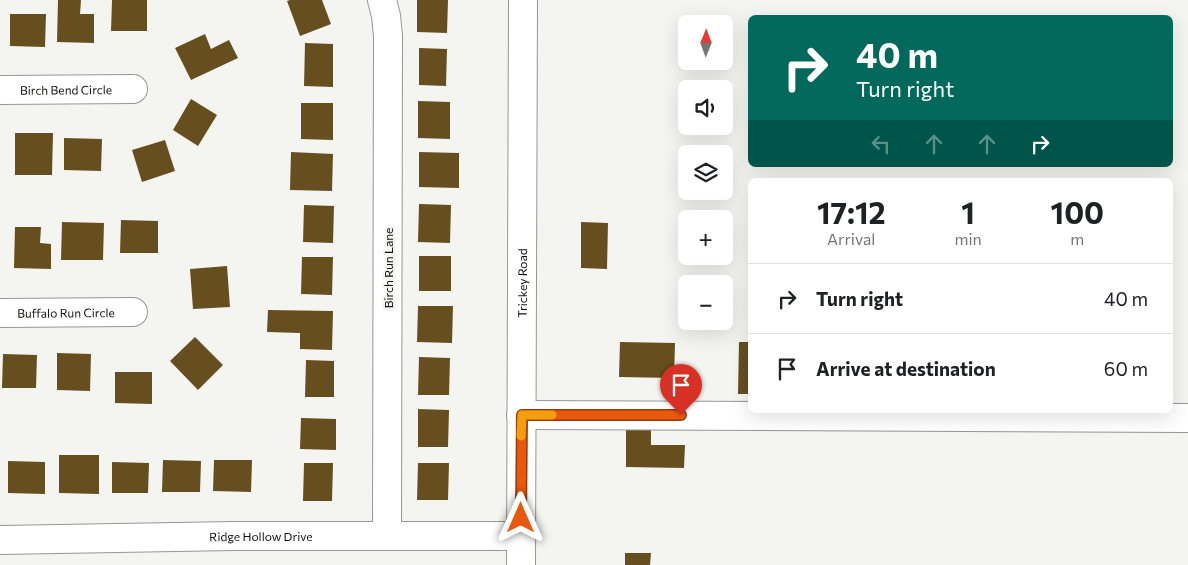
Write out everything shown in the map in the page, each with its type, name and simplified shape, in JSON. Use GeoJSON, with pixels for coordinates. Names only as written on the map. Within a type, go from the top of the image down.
{"type":"FeatureCollection","features":[{"type":"Feature","properties":{"kind":"street","name":"Birch Run Lane"},"geometry":{"type":"LineString","coordinates":[[382,0],[388,36],[388,536]]}},
{"type":"Feature","properties":{"kind":"street","name":"Trickey Road"},"geometry":{"type":"LineString","coordinates":[[521,565],[523,0]]}},
{"type":"Feature","properties":{"kind":"street","name":"Birch Bend Circle"},"geometry":{"type":"LineString","coordinates":[[0,90],[133,89]]}},
{"type":"Feature","properties":{"kind":"street","name":"Buffalo Run Circle"},"geometry":{"type":"LineString","coordinates":[[0,313],[133,312]]}},
{"type":"Feature","properties":{"kind":"street"},"geometry":{"type":"LineString","coordinates":[[522,415],[1188,418]]}},
{"type":"Feature","properties":{"kind":"street","name":"Ridge Hollow Drive"},"geometry":{"type":"LineString","coordinates":[[0,540],[234,536],[521,536]]}},
{"type":"Feature","properties":{"kind":"building"},"geometry":{"type":"Polygon","coordinates":[[[58,0],[81,0],[80,14],[94,14],[94,43],[57,42],[58,0]]]}},
{"type":"Feature","properties":{"kind":"building"},"geometry":{"type":"Polygon","coordinates":[[[112,0],[147,0],[147,31],[111,31],[112,0]]]}},
{"type":"Feature","properties":{"kind":"building"},"geometry":{"type":"Polygon","coordinates":[[[322,0],[331,24],[300,36],[287,1],[322,0]]]}},
{"type":"Feature","properties":{"kind":"building"},"geometry":{"type":"Polygon","coordinates":[[[417,0],[448,0],[447,33],[417,32],[417,0]]]}},
{"type":"Feature","properties":{"kind":"building"},"geometry":{"type":"Polygon","coordinates":[[[10,14],[46,14],[45,47],[10,46],[10,14]]]}},
{"type":"Feature","properties":{"kind":"building"},"geometry":{"type":"Polygon","coordinates":[[[205,34],[211,49],[229,40],[238,58],[191,80],[175,48],[205,34]]]}},
{"type":"Feature","properties":{"kind":"building"},"geometry":{"type":"Polygon","coordinates":[[[305,43],[333,44],[333,87],[304,86],[305,43]]]}},
{"type":"Feature","properties":{"kind":"building"},"geometry":{"type":"Polygon","coordinates":[[[419,48],[447,49],[446,86],[419,85],[419,48]]]}},
{"type":"Feature","properties":{"kind":"building"},"geometry":{"type":"Polygon","coordinates":[[[191,99],[217,115],[198,146],[173,130],[191,99]]]}},
{"type":"Feature","properties":{"kind":"building"},"geometry":{"type":"Polygon","coordinates":[[[418,101],[450,102],[450,139],[418,138],[418,101]]]}},
{"type":"Feature","properties":{"kind":"building"},"geometry":{"type":"Polygon","coordinates":[[[301,103],[333,103],[333,140],[301,139],[301,103]]]}},
{"type":"Feature","properties":{"kind":"building"},"geometry":{"type":"Polygon","coordinates":[[[15,133],[53,133],[52,175],[15,175],[15,133]]]}},
{"type":"Feature","properties":{"kind":"building"},"geometry":{"type":"Polygon","coordinates":[[[64,138],[102,139],[101,171],[64,170],[64,138]]]}},
{"type":"Feature","properties":{"kind":"building"},"geometry":{"type":"Polygon","coordinates":[[[165,140],[175,171],[142,182],[132,150],[165,140]]]}},
{"type":"Feature","properties":{"kind":"building"},"geometry":{"type":"Polygon","coordinates":[[[291,152],[333,154],[332,191],[290,190],[291,152]]]}},
{"type":"Feature","properties":{"kind":"building"},"geometry":{"type":"Polygon","coordinates":[[[419,152],[459,153],[459,188],[419,187],[419,152]]]}},
{"type":"Feature","properties":{"kind":"building"},"geometry":{"type":"Polygon","coordinates":[[[419,204],[451,205],[450,243],[418,242],[419,204]]]}},
{"type":"Feature","properties":{"kind":"building"},"geometry":{"type":"Polygon","coordinates":[[[304,205],[334,206],[333,243],[303,242],[304,205]]]}},
{"type":"Feature","properties":{"kind":"building"},"geometry":{"type":"Polygon","coordinates":[[[121,220],[158,221],[158,253],[120,253],[121,220]]]}},
{"type":"Feature","properties":{"kind":"building"},"geometry":{"type":"Polygon","coordinates":[[[62,222],[104,223],[103,260],[61,260],[62,222]]]}},
{"type":"Feature","properties":{"kind":"building"},"geometry":{"type":"Polygon","coordinates":[[[581,222],[608,223],[607,269],[581,268],[581,222]]]}},
{"type":"Feature","properties":{"kind":"building"},"geometry":{"type":"Polygon","coordinates":[[[15,227],[41,227],[40,243],[51,244],[51,269],[14,268],[15,227]]]}},
{"type":"Feature","properties":{"kind":"building"},"geometry":{"type":"Polygon","coordinates":[[[419,256],[451,256],[451,291],[419,291],[419,256]]]}},
{"type":"Feature","properties":{"kind":"building"},"geometry":{"type":"Polygon","coordinates":[[[302,257],[333,257],[332,295],[301,294],[302,257]]]}},
{"type":"Feature","properties":{"kind":"building"},"geometry":{"type":"Polygon","coordinates":[[[227,266],[230,307],[193,309],[190,269],[227,266]]]}},
{"type":"Feature","properties":{"kind":"building"},"geometry":{"type":"Polygon","coordinates":[[[418,306],[453,306],[452,343],[417,342],[418,306]]]}},
{"type":"Feature","properties":{"kind":"building"},"geometry":{"type":"Polygon","coordinates":[[[268,310],[333,311],[332,350],[300,349],[300,333],[267,332],[268,310]]]}},
{"type":"Feature","properties":{"kind":"building"},"geometry":{"type":"Polygon","coordinates":[[[195,337],[223,365],[198,390],[170,361],[195,337]]]}},
{"type":"Feature","properties":{"kind":"building"},"geometry":{"type":"Polygon","coordinates":[[[620,342],[675,343],[674,378],[619,377],[620,342]]]}},
{"type":"Feature","properties":{"kind":"building"},"geometry":{"type":"Polygon","coordinates":[[[739,342],[748,342],[748,394],[738,394],[739,342]]]}},
{"type":"Feature","properties":{"kind":"building"},"geometry":{"type":"Polygon","coordinates":[[[57,353],[91,354],[90,391],[57,390],[57,353]]]}},
{"type":"Feature","properties":{"kind":"building"},"geometry":{"type":"Polygon","coordinates":[[[3,354],[37,355],[36,388],[2,388],[3,354]]]}},
{"type":"Feature","properties":{"kind":"building"},"geometry":{"type":"Polygon","coordinates":[[[419,357],[450,358],[449,395],[418,395],[419,357]]]}},
{"type":"Feature","properties":{"kind":"building"},"geometry":{"type":"Polygon","coordinates":[[[306,360],[334,361],[334,397],[305,397],[306,360]]]}},
{"type":"Feature","properties":{"kind":"building"},"geometry":{"type":"Polygon","coordinates":[[[115,372],[152,372],[152,404],[115,403],[115,372]]]}},
{"type":"Feature","properties":{"kind":"building"},"geometry":{"type":"Polygon","coordinates":[[[418,409],[449,410],[448,447],[418,447],[418,409]]]}},
{"type":"Feature","properties":{"kind":"building"},"geometry":{"type":"Polygon","coordinates":[[[301,418],[336,419],[336,450],[300,449],[301,418]]]}},
{"type":"Feature","properties":{"kind":"building"},"geometry":{"type":"Polygon","coordinates":[[[626,428],[651,428],[651,445],[685,445],[684,468],[626,467],[626,428]]]}},
{"type":"Feature","properties":{"kind":"building"},"geometry":{"type":"Polygon","coordinates":[[[59,455],[99,455],[99,494],[59,493],[59,455]]]}},
{"type":"Feature","properties":{"kind":"building"},"geometry":{"type":"Polygon","coordinates":[[[163,460],[201,461],[200,492],[162,492],[163,460]]]}},
{"type":"Feature","properties":{"kind":"building"},"geometry":{"type":"Polygon","coordinates":[[[214,460],[252,460],[251,492],[213,491],[214,460]]]}},
{"type":"Feature","properties":{"kind":"building"},"geometry":{"type":"Polygon","coordinates":[[[8,461],[45,462],[45,494],[8,493],[8,461]]]}},
{"type":"Feature","properties":{"kind":"building"},"geometry":{"type":"Polygon","coordinates":[[[112,462],[149,463],[148,493],[112,493],[112,462]]]}},
{"type":"Feature","properties":{"kind":"building"},"geometry":{"type":"Polygon","coordinates":[[[304,463],[333,463],[332,501],[303,501],[304,463]]]}},
{"type":"Feature","properties":{"kind":"building"},"geometry":{"type":"Polygon","coordinates":[[[418,463],[449,463],[448,500],[417,500],[418,463]]]}},
{"type":"Feature","properties":{"kind":"building"},"geometry":{"type":"Polygon","coordinates":[[[625,553],[651,553],[650,565],[625,565],[625,553]]]}},
{"type":"Feature","properties":{"kind":"slow traffic"},"geometry":{"type":"LineString","coordinates":[[521,436],[522,415],[552,415]]}},
{"type":"Feature","properties":{"kind":"route"},"geometry":{"type":"LineString","coordinates":[[521,518],[522,415],[681,415]]}}]}
